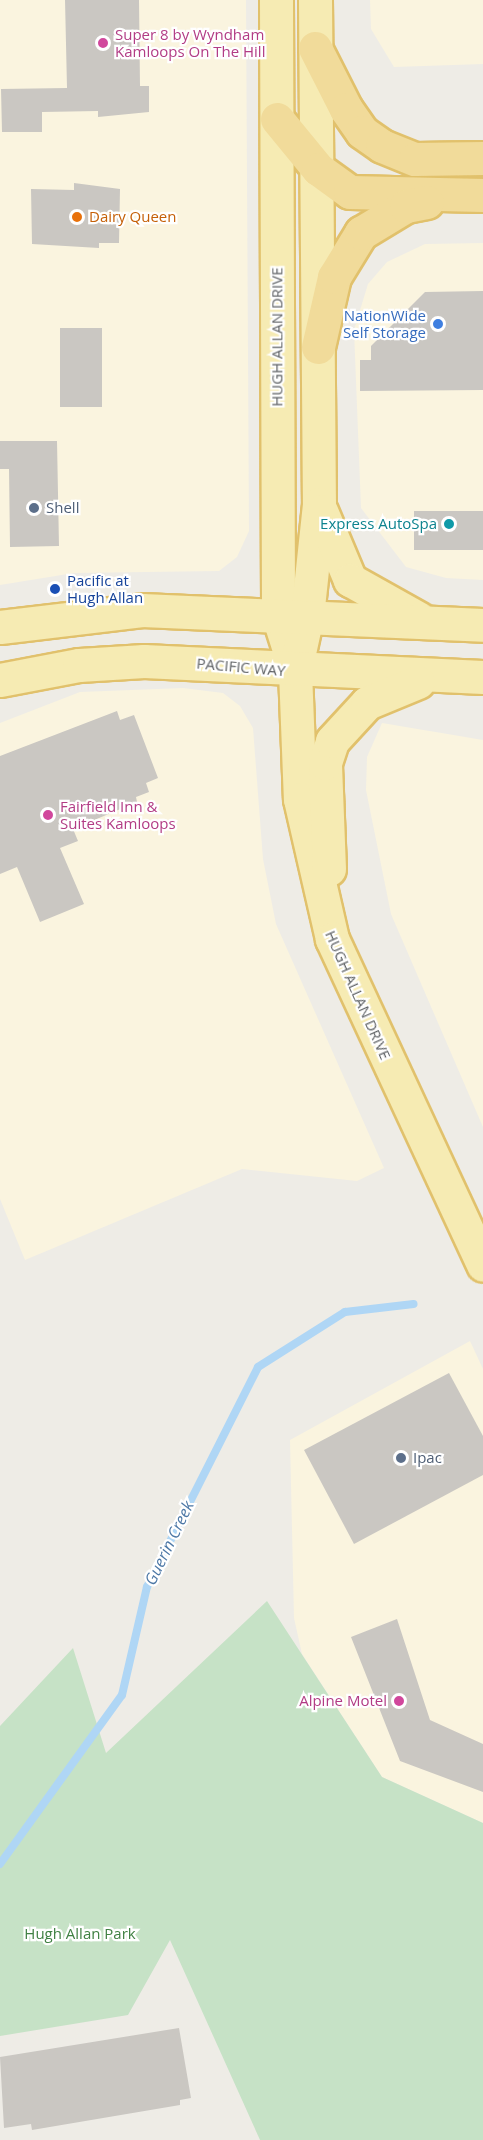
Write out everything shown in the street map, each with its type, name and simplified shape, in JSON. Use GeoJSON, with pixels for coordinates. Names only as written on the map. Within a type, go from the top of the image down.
{"type":"FeatureCollection","features":[{"type":"Feature","properties":{"kind":"highway"},"geometry":{"type":"LineString","coordinates":[[315,48],[346,109],[362,132],[382,146],[415,159],[483,158]]}},
{"type":"Feature","properties":{"kind":"highway"},"geometry":{"type":"LineString","coordinates":[[277,119],[318,169],[350,192],[470,195]]}},
{"type":"Feature","properties":{"kind":"highway"},"geometry":{"type":"LineString","coordinates":[[318,347],[334,277],[361,234],[406,206],[470,195]]}},
{"type":"Feature","properties":{"kind":"main road","name":"HUGH ALLAN DRIVE"},"geometry":{"type":"LineString","coordinates":[[276,0],[277,119],[292,615],[302,809],[332,939],[483,1265]]}},
{"type":"Feature","properties":{"kind":"main road","name":"HUGH ALLAN DRIVE"},"geometry":{"type":"LineString","coordinates":[[292,615],[319,504],[315,0]]}},
{"type":"Feature","properties":{"kind":"main road"},"geometry":{"type":"LineString","coordinates":[[319,504],[350,580],[430,624]]}},
{"type":"Feature","properties":{"kind":"main road"},"geometry":{"type":"LineString","coordinates":[[0,627],[142,610],[483,625]]}},
{"type":"Feature","properties":{"kind":"main road","name":"PACIFIC WAY"},"geometry":{"type":"LineString","coordinates":[[0,680],[79,665],[144,661],[295,671],[483,677]]}},
{"type":"Feature","properties":{"kind":"main road"},"geometry":{"type":"LineString","coordinates":[[332,939],[325,763],[332,741],[367,703],[434,676]]}},
{"type":"Feature","properties":{"kind":"shaded area"},"geometry":{"type":"Polygon","coordinates":[[[0,0],[246,0],[249,531],[237,557],[219,571],[74,573],[0,585],[0,0]]]}},
{"type":"Feature","properties":{"kind":"shaded area"},"geometry":{"type":"Polygon","coordinates":[[[370,0],[483,0],[483,64],[394,67],[371,29],[370,0]]]}},
{"type":"Feature","properties":{"kind":"shaded area"},"geometry":{"type":"Polygon","coordinates":[[[483,243],[483,580],[446,578],[406,567],[361,508],[354,330],[368,284],[387,262],[425,244],[483,243]]]}},
{"type":"Feature","properties":{"kind":"shaded area"},"geometry":{"type":"Polygon","coordinates":[[[183,688],[223,693],[240,706],[253,728],[263,859],[276,924],[384,1168],[357,1181],[242,1169],[25,1260],[0,1199],[0,723],[80,692],[183,688]]]}},
{"type":"Feature","properties":{"kind":"shaded area"},"geometry":{"type":"Polygon","coordinates":[[[382,723],[483,740],[483,1127],[391,914],[366,790],[367,757],[382,723]]]}},
{"type":"Feature","properties":{"kind":"shaded area"},"geometry":{"type":"Polygon","coordinates":[[[470,1341],[483,1369],[483,1823],[382,1777],[302,1654],[294,1618],[290,1440],[470,1341]]]}},
{"type":"Feature","properties":{"kind":"green space","name":"Hugh Allan Park"},"geometry":{"type":"Polygon","coordinates":[[[267,1601],[382,1777],[483,1823],[483,2140],[260,2140],[170,1940],[128,2015],[0,2036],[0,1726],[73,1648],[106,1753],[267,1601]]]}},
{"type":"Feature","properties":{"kind":"building","name":"Super 8 by Wyndham Kamloops On The Hill"},"geometry":{"type":"Polygon","coordinates":[[[65,0],[139,0],[140,86],[149,86],[149,112],[98,117],[98,111],[42,112],[42,132],[2,132],[1,89],[67,88],[65,0]]]}},
{"type":"Feature","properties":{"kind":"building","name":"Dairy Queen"},"geometry":{"type":"Polygon","coordinates":[[[74,183],[120,189],[119,243],[99,243],[99,248],[32,244],[31,189],[74,190],[74,183]]]}},
{"type":"Feature","properties":{"kind":"building","name":"NationWide Self Storage"},"geometry":{"type":"Polygon","coordinates":[[[483,291],[483,390],[360,391],[360,360],[371,360],[371,346],[425,292],[483,291]]]}},
{"type":"Feature","properties":{"kind":"building"},"geometry":{"type":"Polygon","coordinates":[[[60,328],[102,328],[102,407],[60,407],[60,328]]]}},
{"type":"Feature","properties":{"kind":"building","name":"Shell"},"geometry":{"type":"Polygon","coordinates":[[[0,441],[57,441],[59,546],[10,547],[9,469],[0,469],[0,441]]]}},
{"type":"Feature","properties":{"kind":"building","name":"Express AutoSpa"},"geometry":{"type":"Polygon","coordinates":[[[414,511],[483,511],[483,550],[414,550],[414,511]]]}},
{"type":"Feature","properties":{"kind":"building","name":"Fairfield Inn & Suites Kamloops"},"geometry":{"type":"Polygon","coordinates":[[[117,711],[120,720],[134,715],[158,778],[146,783],[149,792],[136,797],[137,802],[73,829],[78,841],[60,848],[84,904],[40,922],[17,867],[0,874],[0,756],[117,711]]]}},
{"type":"Feature","properties":{"kind":"building"},"geometry":{"type":"Polygon","coordinates":[[[449,1373],[483,1436],[483,1475],[354,1544],[304,1450],[449,1373]]]}},
{"type":"Feature","properties":{"kind":"building","name":"Alpine Motel"},"geometry":{"type":"Polygon","coordinates":[[[397,1619],[430,1720],[483,1744],[483,1792],[400,1761],[351,1637],[397,1619]]]}},
{"type":"Feature","properties":{"kind":"building"},"geometry":{"type":"Polygon","coordinates":[[[179,2028],[191,2098],[180,2100],[180,2105],[32,2130],[31,2124],[4,2128],[0,2057],[179,2028]]]}},
{"type":"Feature","properties":{"kind":"waterway","name":"Guerin Creek"},"geometry":{"type":"LineString","coordinates":[[0,1864],[122,1695],[147,1587],[258,1367],[345,1312],[414,1304]]}},
{"type":"Feature","properties":{"kind":"place","name":"Super 8 by Wyndham Kamloops On The Hill"},"geometry":{"type":"Point","coordinates":[103,43]}},
{"type":"Feature","properties":{"kind":"place","name":"Dairy Queen"},"geometry":{"type":"Point","coordinates":[77,217]}},
{"type":"Feature","properties":{"kind":"place","name":"NationWide Self Storage"},"geometry":{"type":"Point","coordinates":[438,324]}},
{"type":"Feature","properties":{"kind":"place","name":"Shell"},"geometry":{"type":"Point","coordinates":[34,508]}},
{"type":"Feature","properties":{"kind":"place","name":"Express AutoSpa"},"geometry":{"type":"Point","coordinates":[449,524]}},
{"type":"Feature","properties":{"kind":"place","name":"Pacific at Hugh Allan"},"geometry":{"type":"Point","coordinates":[55,589]}},
{"type":"Feature","properties":{"kind":"place","name":"Fairfield Inn & Suites Kamloops"},"geometry":{"type":"Point","coordinates":[48,815]}},
{"type":"Feature","properties":{"kind":"place","name":"Ipac"},"geometry":{"type":"Point","coordinates":[401,1458]}},
{"type":"Feature","properties":{"kind":"place","name":"Alpine Motel"},"geometry":{"type":"Point","coordinates":[399,1701]}}]}
